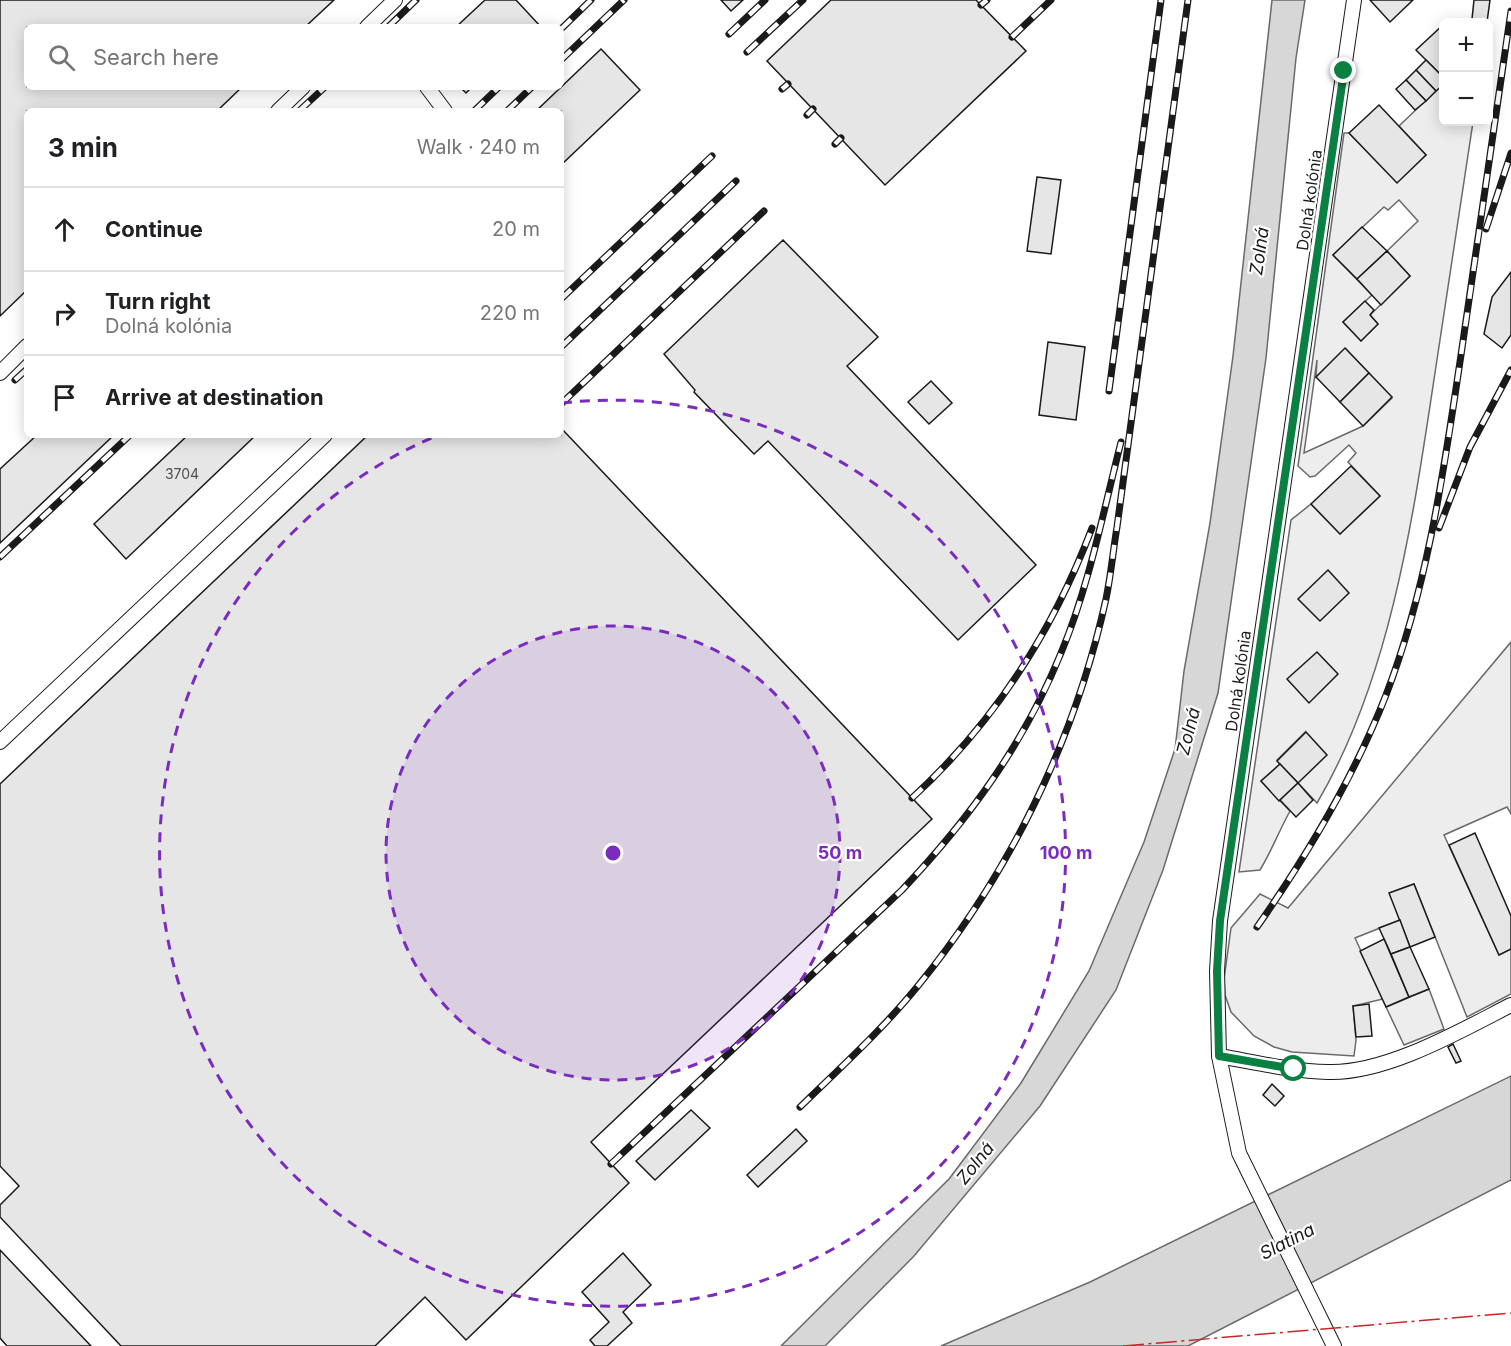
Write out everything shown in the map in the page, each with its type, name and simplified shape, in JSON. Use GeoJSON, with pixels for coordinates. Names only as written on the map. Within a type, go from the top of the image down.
{"type":"FeatureCollection","features":[{"type":"Feature","properties":{"kind":"lane"},"geometry":{"type":"LineString","coordinates":[[382,21],[396,0]]}},
{"type":"Feature","properties":{"kind":"lane","name":"Dolná kolónia"},"geometry":{"type":"LineString","coordinates":[[1334,1346],[1329,1330],[1239,1153],[1219,1056],[1217,971],[1220,921],[1354,0]]}},
{"type":"Feature","properties":{"kind":"lane"},"geometry":{"type":"LineString","coordinates":[[281,108],[300,90]]}},
{"type":"Feature","properties":{"kind":"lane"},"geometry":{"type":"LineString","coordinates":[[429,90],[443,108]]}},
{"type":"Feature","properties":{"kind":"lane"},"geometry":{"type":"LineString","coordinates":[[0,373],[24,349]]}},
{"type":"Feature","properties":{"kind":"lane"},"geometry":{"type":"LineString","coordinates":[[0,742],[322,438]]}},
{"type":"Feature","properties":{"kind":"lane"},"geometry":{"type":"LineString","coordinates":[[1219,1056],[1329,1072],[1373,1065],[1436,1043],[1511,1005]]}},
{"type":"Feature","properties":{"kind":"shaded area"},"geometry":{"type":"Polygon","coordinates":[[[1439,88],[1439,126],[1472,126],[1425,439],[1394,601],[1363,706],[1342,756],[1317,803],[1298,783],[1305,732],[1277,760],[1280,764],[1261,781],[1290,811],[1260,870],[1239,872],[1291,520],[1311,504],[1340,534],[1380,496],[1348,462],[1356,453],[1349,445],[1315,476],[1310,477],[1298,466],[1344,133],[1349,133],[1397,182],[1426,155],[1399,126],[1439,88]],[[1399,200],[1388,210],[1384,207],[1333,255],[1372,295],[1343,322],[1361,341],[1378,324],[1370,315],[1410,276],[1387,251],[1418,221],[1399,200]],[[1346,349],[1316,377],[1317,360],[1304,453],[1363,426],[1392,398],[1346,349]]]}},
{"type":"Feature","properties":{"kind":"shaded area"},"geometry":{"type":"Polygon","coordinates":[[[1511,642],[1511,814],[1507,807],[1444,835],[1499,955],[1511,949],[1511,994],[1467,1017],[1414,884],[1390,893],[1400,920],[1355,938],[1383,999],[1353,1006],[1356,1040],[1354,1056],[1292,1052],[1274,1047],[1254,1036],[1231,1012],[1225,995],[1224,979],[1231,928],[1260,894],[1288,908],[1511,642]]]}},
{"type":"Feature","properties":{"kind":"shaded area"},"geometry":{"type":"Polygon","coordinates":[[[1429,989],[1444,1029],[1404,1045],[1386,1007],[1429,989]]]}},
{"type":"Feature","properties":{"kind":"water","name":"Zolná"},"geometry":{"type":"Polygon","coordinates":[[[1272,0],[1305,0],[1296,58],[1266,358],[1218,693],[1163,870],[1116,990],[1040,1106],[914,1256],[825,1346],[781,1346],[949,1179],[1021,1083],[1089,971],[1144,842],[1175,749],[1184,671],[1210,523],[1233,356],[1272,0]]]}},
{"type":"Feature","properties":{"kind":"water","name":"Slatina"},"geometry":{"type":"Polygon","coordinates":[[[1511,1076],[1511,1180],[1188,1346],[941,1346],[1090,1282],[1511,1076]]]}},
{"type":"Feature","properties":{"kind":"building"},"geometry":{"type":"Polygon","coordinates":[[[0,0],[334,0],[308,24],[24,24],[24,90],[239,90],[220,108],[24,108],[24,293],[0,316],[0,0]]]}},
{"type":"Feature","properties":{"kind":"building"},"geometry":{"type":"Polygon","coordinates":[[[485,0],[516,0],[538,24],[459,24],[485,0]]]}},
{"type":"Feature","properties":{"kind":"building"},"geometry":{"type":"Polygon","coordinates":[[[721,0],[743,0],[731,11],[721,0]]]}},
{"type":"Feature","properties":{"kind":"building"},"geometry":{"type":"Polygon","coordinates":[[[831,0],[976,0],[1026,51],[885,185],[767,61],[831,0]]]}},
{"type":"Feature","properties":{"kind":"building"},"geometry":{"type":"Polygon","coordinates":[[[1370,0],[1413,0],[1390,22],[1370,0]]]}},
{"type":"Feature","properties":{"kind":"building"},"geometry":{"type":"Polygon","coordinates":[[[1474,0],[1490,0],[1488,18],[1472,18],[1474,0]]]}},
{"type":"Feature","properties":{"kind":"building"},"geometry":{"type":"Polygon","coordinates":[[[1439,29],[1439,73],[1416,50],[1439,29]]]}},
{"type":"Feature","properties":{"kind":"building"},"geometry":{"type":"Polygon","coordinates":[[[601,49],[640,90],[564,162],[564,108],[539,108],[558,90],[564,90],[564,84],[601,49]]]}},
{"type":"Feature","properties":{"kind":"building"},"geometry":{"type":"Polygon","coordinates":[[[1426,60],[1439,73],[1439,88],[1436,91],[1416,70],[1426,60]]]}},
{"type":"Feature","properties":{"kind":"building"},"geometry":{"type":"Polygon","coordinates":[[[1416,70],[1436,91],[1426,101],[1406,80],[1416,70]]]}},
{"type":"Feature","properties":{"kind":"building"},"geometry":{"type":"Polygon","coordinates":[[[1406,80],[1426,101],[1415,110],[1396,89],[1406,80]]]}},
{"type":"Feature","properties":{"kind":"building"},"geometry":{"type":"Polygon","coordinates":[[[1379,105],[1426,155],[1397,183],[1349,133],[1379,105]]]}},
{"type":"Feature","properties":{"kind":"building"},"geometry":{"type":"Polygon","coordinates":[[[1037,177],[1061,180],[1051,254],[1027,251],[1037,177]]]}},
{"type":"Feature","properties":{"kind":"building"},"geometry":{"type":"Polygon","coordinates":[[[1362,227],[1387,251],[1357,279],[1333,255],[1362,227]]]}},
{"type":"Feature","properties":{"kind":"building"},"geometry":{"type":"Polygon","coordinates":[[[783,240],[878,337],[847,366],[1036,565],[958,640],[768,441],[754,454],[694,392],[695,390],[664,354],[783,240]]]}},
{"type":"Feature","properties":{"kind":"building"},"geometry":{"type":"Polygon","coordinates":[[[1387,251],[1410,276],[1381,305],[1357,279],[1387,251]]]}},
{"type":"Feature","properties":{"kind":"building"},"geometry":{"type":"Polygon","coordinates":[[[1511,272],[1511,335],[1502,348],[1484,334],[1492,297],[1511,272]]]}},
{"type":"Feature","properties":{"kind":"building"},"geometry":{"type":"Polygon","coordinates":[[[1365,301],[1374,310],[1370,315],[1378,324],[1361,341],[1343,322],[1365,301]]]}},
{"type":"Feature","properties":{"kind":"building"},"geometry":{"type":"Polygon","coordinates":[[[1048,342],[1085,347],[1076,420],[1039,415],[1048,342]]]}},
{"type":"Feature","properties":{"kind":"building"},"geometry":{"type":"Polygon","coordinates":[[[1345,348],[1369,373],[1340,402],[1316,377],[1345,348]]]}},
{"type":"Feature","properties":{"kind":"building"},"geometry":{"type":"Polygon","coordinates":[[[1369,373],[1392,397],[1363,426],[1340,402],[1369,373]]]}},
{"type":"Feature","properties":{"kind":"building"},"geometry":{"type":"Polygon","coordinates":[[[931,381],[952,403],[929,424],[908,402],[931,381]]]}},
{"type":"Feature","properties":{"kind":"building"},"geometry":{"type":"Polygon","coordinates":[[[564,431],[932,819],[591,1142],[629,1183],[466,1340],[425,1297],[375,1346],[121,1346],[0,1217],[0,1205],[19,1186],[0,1166],[0,784],[365,438],[564,438],[564,431]]]}},
{"type":"Feature","properties":{"kind":"building"},"geometry":{"type":"Polygon","coordinates":[[[34,438],[111,438],[0,543],[0,469],[34,438]]]}},
{"type":"Feature","properties":{"kind":"building"},"geometry":{"type":"Polygon","coordinates":[[[185,438],[253,438],[126,559],[94,524],[185,438]]]}},
{"type":"Feature","properties":{"kind":"building"},"geometry":{"type":"Polygon","coordinates":[[[1351,466],[1380,496],[1340,534],[1311,504],[1351,466]]]}},
{"type":"Feature","properties":{"kind":"building"},"geometry":{"type":"Polygon","coordinates":[[[1328,570],[1349,593],[1320,621],[1298,599],[1328,570]]]}},
{"type":"Feature","properties":{"kind":"building"},"geometry":{"type":"Polygon","coordinates":[[[1317,652],[1338,674],[1309,703],[1287,679],[1317,652]]]}},
{"type":"Feature","properties":{"kind":"building"},"geometry":{"type":"Polygon","coordinates":[[[1306,732],[1327,755],[1298,783],[1277,761],[1306,732]]]}},
{"type":"Feature","properties":{"kind":"building"},"geometry":{"type":"Polygon","coordinates":[[[1280,764],[1298,783],[1279,801],[1261,781],[1280,764]]]}},
{"type":"Feature","properties":{"kind":"building"},"geometry":{"type":"Polygon","coordinates":[[[1298,783],[1313,800],[1296,817],[1280,800],[1298,783]]]}},
{"type":"Feature","properties":{"kind":"building"},"geometry":{"type":"Polygon","coordinates":[[[1475,833],[1511,916],[1511,949],[1499,955],[1449,845],[1475,833]]]}},
{"type":"Feature","properties":{"kind":"building"},"geometry":{"type":"Polygon","coordinates":[[[1414,884],[1435,937],[1410,947],[1389,893],[1414,884]]]}},
{"type":"Feature","properties":{"kind":"building"},"geometry":{"type":"Polygon","coordinates":[[[1400,920],[1410,947],[1391,954],[1379,928],[1400,920]]]}},
{"type":"Feature","properties":{"kind":"building"},"geometry":{"type":"Polygon","coordinates":[[[1384,939],[1409,997],[1386,1007],[1360,951],[1384,939]]]}},
{"type":"Feature","properties":{"kind":"building"},"geometry":{"type":"Polygon","coordinates":[[[1410,947],[1429,989],[1409,997],[1391,954],[1410,947]]]}},
{"type":"Feature","properties":{"kind":"building"},"geometry":{"type":"Polygon","coordinates":[[[1369,1004],[1372,1036],[1356,1037],[1353,1006],[1369,1004]]]}},
{"type":"Feature","properties":{"kind":"building"},"geometry":{"type":"Polygon","coordinates":[[[1453,1044],[1461,1061],[1456,1063],[1448,1047],[1453,1044]]]}},
{"type":"Feature","properties":{"kind":"building"},"geometry":{"type":"Polygon","coordinates":[[[1272,1084],[1284,1096],[1275,1106],[1263,1095],[1272,1084]]]}},
{"type":"Feature","properties":{"kind":"building"},"geometry":{"type":"Polygon","coordinates":[[[691,1110],[710,1128],[655,1180],[636,1161],[691,1110]]]}},
{"type":"Feature","properties":{"kind":"building"},"geometry":{"type":"Polygon","coordinates":[[[796,1129],[807,1141],[758,1187],[747,1175],[796,1129]]]}},
{"type":"Feature","properties":{"kind":"building"},"geometry":{"type":"Polygon","coordinates":[[[0,1250],[91,1346],[7,1346],[0,1338],[0,1250]]]}},
{"type":"Feature","properties":{"kind":"building"},"geometry":{"type":"Polygon","coordinates":[[[623,1253],[651,1285],[623,1312],[632,1323],[607,1346],[595,1346],[590,1340],[609,1322],[582,1292],[623,1253]]]}},
{"type":"Feature","properties":{"kind":"railway"},"geometry":{"type":"LineString","coordinates":[[391,24],[416,0]]}},
{"type":"Feature","properties":{"kind":"railway"},"geometry":{"type":"LineString","coordinates":[[564,26],[591,0]]}},
{"type":"Feature","properties":{"kind":"railway"},"geometry":{"type":"LineString","coordinates":[[564,57],[624,0]]}},
{"type":"Feature","properties":{"kind":"railway"},"geometry":{"type":"LineString","coordinates":[[729,34],[765,0]]}},
{"type":"Feature","properties":{"kind":"railway"},"geometry":{"type":"LineString","coordinates":[[747,52],[803,0]]}},
{"type":"Feature","properties":{"kind":"railway"},"geometry":{"type":"LineString","coordinates":[[981,5],[987,0]]}},
{"type":"Feature","properties":{"kind":"railway"},"geometry":{"type":"LineString","coordinates":[[1012,37],[1051,0]]}},
{"type":"Feature","properties":{"kind":"railway"},"geometry":{"type":"LineString","coordinates":[[1109,391],[1161,0]]}},
{"type":"Feature","properties":{"kind":"railway"},"geometry":{"type":"LineString","coordinates":[[800,1107],[890,1018],[917,987],[981,899],[1034,804],[1057,754],[1076,703],[1093,652],[1109,581],[1188,0]]}},
{"type":"Feature","properties":{"kind":"railway"},"geometry":{"type":"LineString","coordinates":[[1257,927],[1312,843],[1360,756],[1386,695],[1413,612],[1433,527],[1448,441],[1511,11]]}},
{"type":"Feature","properties":{"kind":"railway"},"geometry":{"type":"LineString","coordinates":[[782,89],[788,84]]}},
{"type":"Feature","properties":{"kind":"railway"},"geometry":{"type":"LineString","coordinates":[[302,108],[322,90]]}},
{"type":"Feature","properties":{"kind":"railway"},"geometry":{"type":"LineString","coordinates":[[477,108],[496,90]]}},
{"type":"Feature","properties":{"kind":"railway"},"geometry":{"type":"LineString","coordinates":[[510,108],[529,90]]}},
{"type":"Feature","properties":{"kind":"railway"},"geometry":{"type":"LineString","coordinates":[[807,115],[813,109]]}},
{"type":"Feature","properties":{"kind":"railway"},"geometry":{"type":"LineString","coordinates":[[835,144],[841,138]]}},
{"type":"Feature","properties":{"kind":"railway"},"geometry":{"type":"LineString","coordinates":[[1486,229],[1511,153]]}},
{"type":"Feature","properties":{"kind":"railway"},"geometry":{"type":"LineString","coordinates":[[564,296],[712,156]]}},
{"type":"Feature","properties":{"kind":"railway"},"geometry":{"type":"LineString","coordinates":[[564,344],[736,181]]}},
{"type":"Feature","properties":{"kind":"railway"},"geometry":{"type":"LineString","coordinates":[[564,401],[764,211]]}},
{"type":"Feature","properties":{"kind":"railway"},"geometry":{"type":"LineString","coordinates":[[1439,528],[1470,447],[1511,370]]}},
{"type":"Feature","properties":{"kind":"railway"},"geometry":{"type":"LineString","coordinates":[[15,380],[24,372]]}},
{"type":"Feature","properties":{"kind":"railway"},"geometry":{"type":"LineString","coordinates":[[0,557],[127,438]]}},
{"type":"Feature","properties":{"kind":"railway"},"geometry":{"type":"LineString","coordinates":[[611,1164],[902,890],[950,836],[993,779],[1030,718],[1071,628],[1095,549],[1121,442]]}},
{"type":"Feature","properties":{"kind":"railway"},"geometry":{"type":"LineString","coordinates":[[912,798],[969,739],[1018,674],[1059,603],[1092,528]]}},
{"type":"Feature","properties":{"kind":"power"},"geometry":{"type":"LineString","coordinates":[[1123,1346],[1511,1313]]}},
{"type":"Feature","properties":{"kind":"route"},"geometry":{"type":"LineString","coordinates":[[1294,1069],[1219,1056],[1217,971],[1220,921],[1344,71]]}}]}
